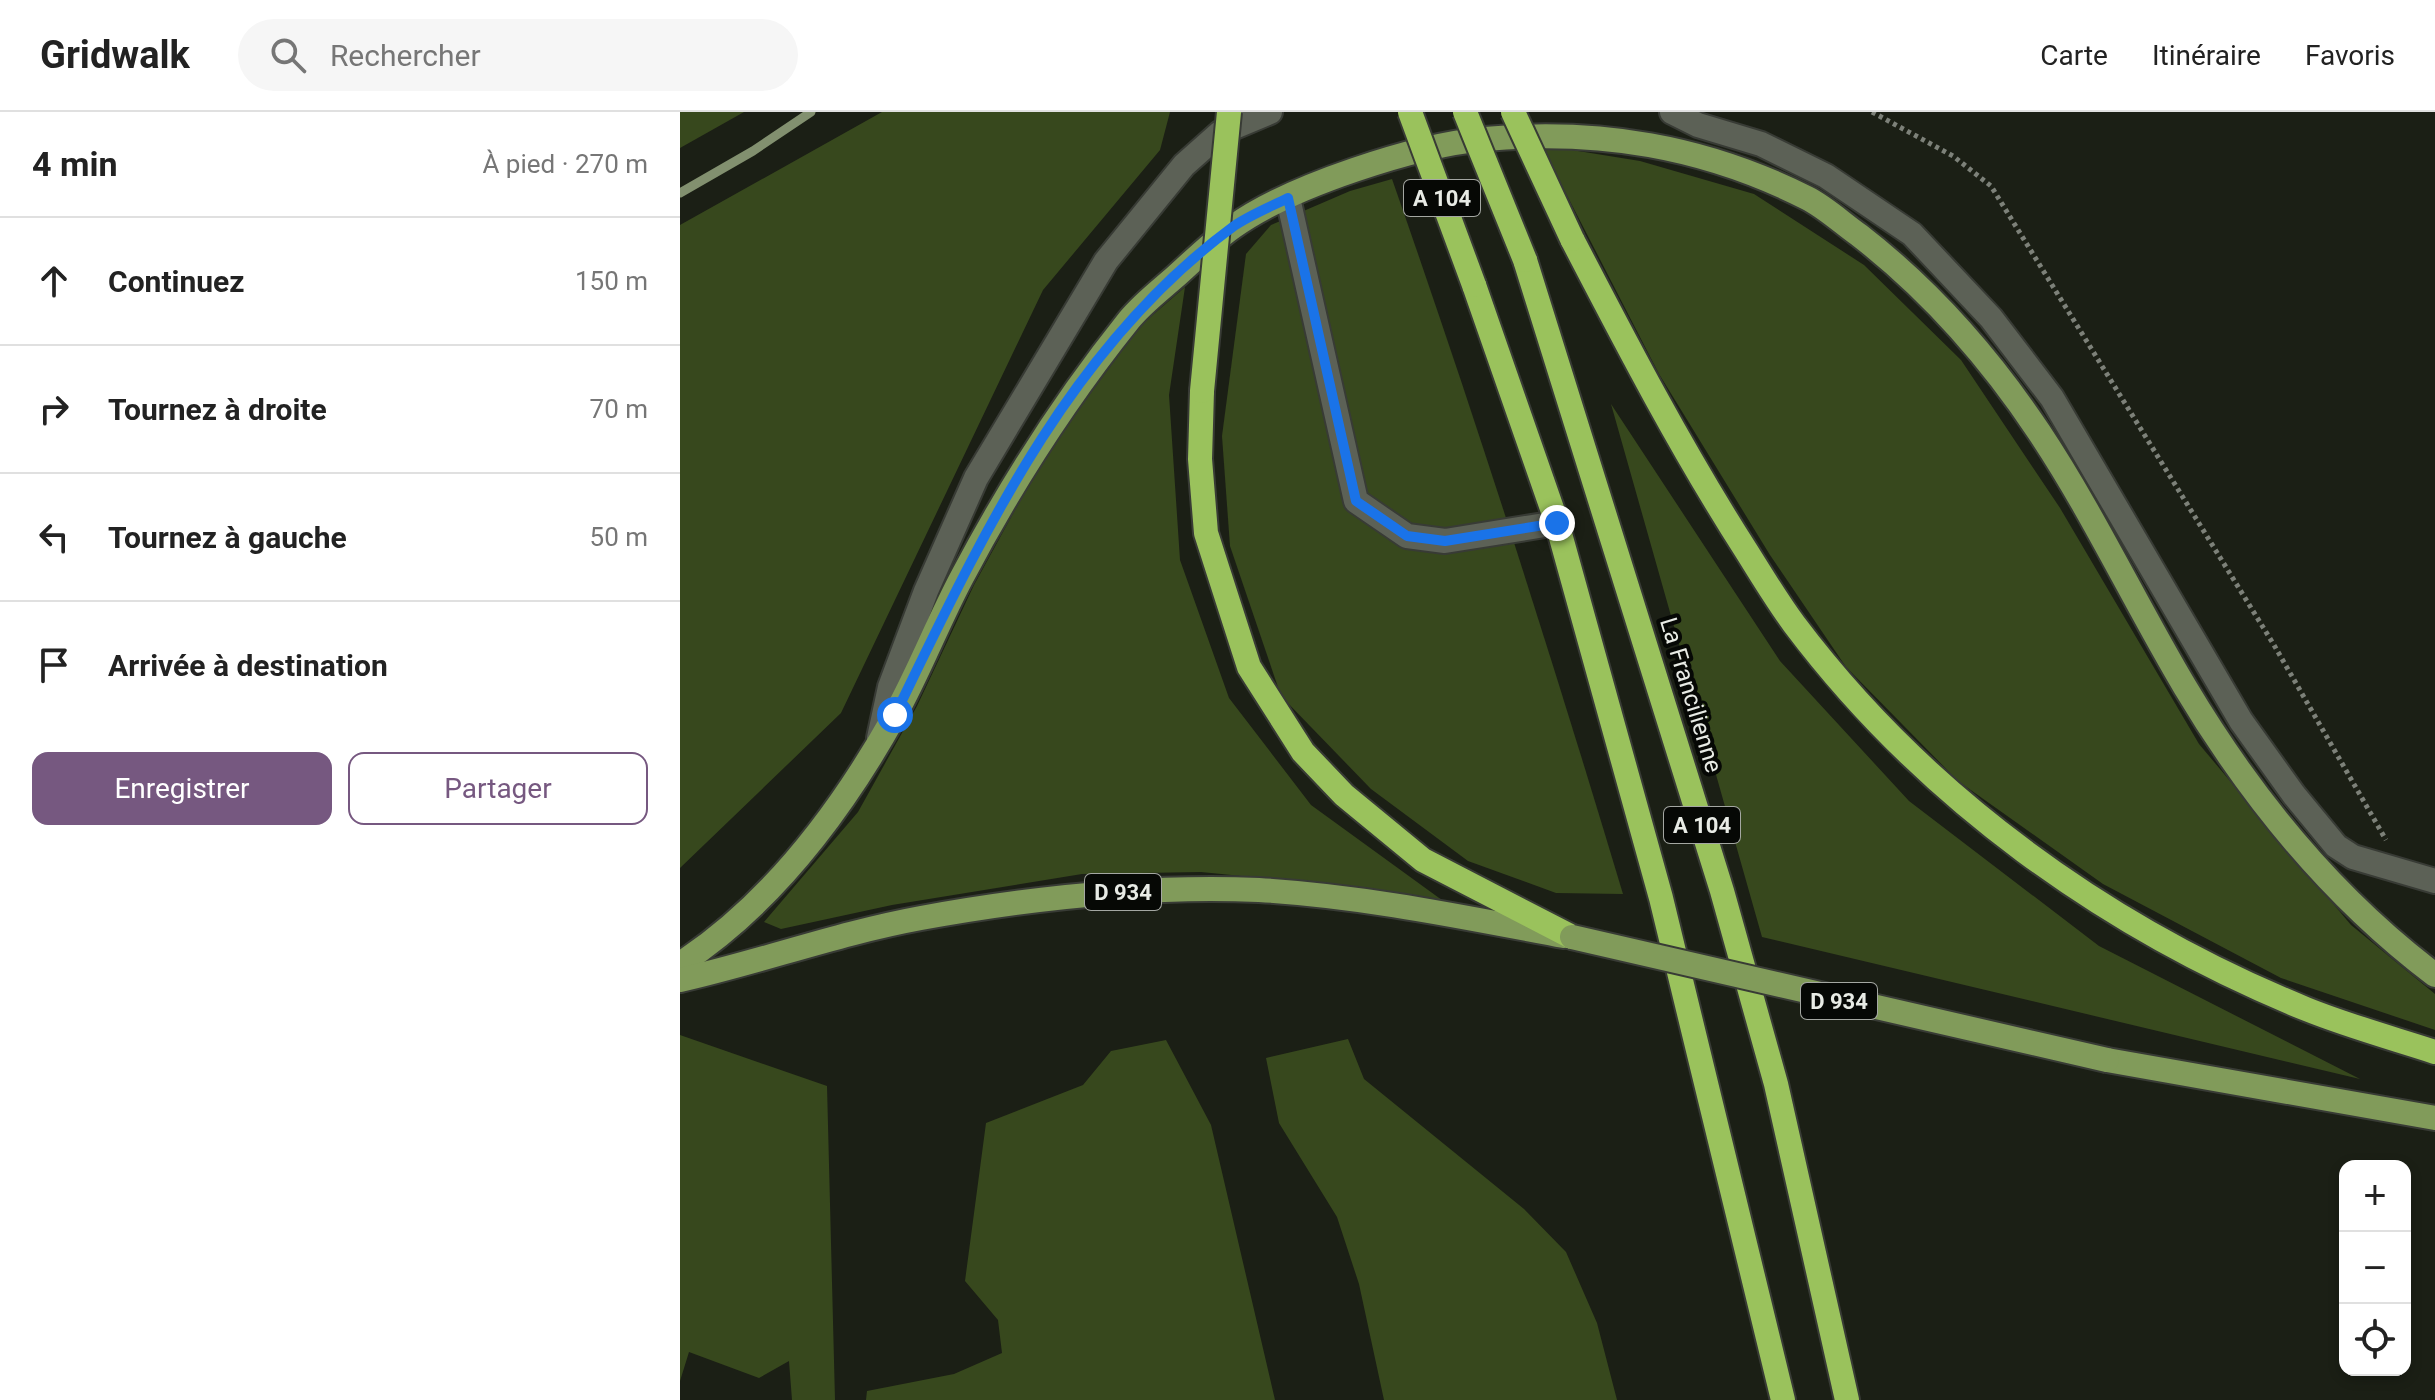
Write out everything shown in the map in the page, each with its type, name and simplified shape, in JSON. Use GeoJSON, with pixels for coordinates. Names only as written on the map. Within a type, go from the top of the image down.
{"type":"FeatureCollection","features":[{"type":"Feature","properties":{"kind":"highway"},"geometry":{"type":"LineString","coordinates":[[1229,112],[1202,391],[1200,459],[1206,533],[1249,667],[1303,752],[1344,795],[1423,860],[1572,937]]}},
{"type":"Feature","properties":{"kind":"highway","name":"A 104"},"geometry":{"type":"LineString","coordinates":[[1410,112],[1557,523],[1661,898],[1783,1400]]}},
{"type":"Feature","properties":{"kind":"highway","name":"La Francilienne"},"geometry":{"type":"LineString","coordinates":[[1465,112],[1525,260],[1730,921],[1776,1084],[1847,1400]]}},
{"type":"Feature","properties":{"kind":"highway"},"geometry":{"type":"LineString","coordinates":[[1513,112],[1572,239],[1668,421],[1792,622],[1853,698],[1929,771],[2075,889],[2186,954],[2307,1010],[2435,1052]]}},
{"type":"Feature","properties":{"kind":"main road"},"geometry":{"type":"LineString","coordinates":[[680,964],[774,887],[837,808],[895,715],[962,577],[1047,427],[1134,312],[1235,225],[1288,198],[1359,169],[1450,142],[1549,134],[1643,142],[1738,169],[1812,200],[1895,263],[1971,339],[2041,434],[2187,691],[2240,771],[2322,873],[2398,947],[2435,975]]}},
{"type":"Feature","properties":{"kind":"main road","name":"D 934"},"geometry":{"type":"LineString","coordinates":[[680,980],[918,919],[1025,902],[1138,891],[1258,890],[1386,903],[1572,937],[2107,1060],[2435,1118]]}},
{"type":"Feature","properties":{"kind":"lane"},"geometry":{"type":"LineString","coordinates":[[878,743],[890,687],[926,591],[976,478],[1049,351],[1106,261],[1184,165],[1220,133],[1270,112]]}},
{"type":"Feature","properties":{"kind":"lane"},"geometry":{"type":"LineString","coordinates":[[1672,112],[1698,125],[1761,144],[1826,176],[1912,234],[1991,318],[2052,398],[2241,721],[2294,795],[2336,846],[2353,857],[2403,869],[2435,881]]}},
{"type":"Feature","properties":{"kind":"lane"},"geometry":{"type":"LineString","coordinates":[[1288,198],[1356,501],[1407,536],[1445,541],[1557,523]]}},
{"type":"Feature","properties":{"kind":"path"},"geometry":{"type":"LineString","coordinates":[[1872,112],[1953,156],[1991,186],[2274,645],[2403,869]]}},
{"type":"Feature","properties":{"kind":"green space"},"geometry":{"type":"Polygon","coordinates":[[[680,112],[744,112],[680,148],[680,112]]]}},
{"type":"Feature","properties":{"kind":"green space"},"geometry":{"type":"Polygon","coordinates":[[[882,112],[1170,112],[1160,150],[1043,290],[841,713],[680,868],[680,225],[882,112]]]}},
{"type":"Feature","properties":{"kind":"green space"},"geometry":{"type":"Polygon","coordinates":[[[1541,145],[1640,161],[1754,194],[1864,265],[1961,360],[2060,508],[2199,744],[2351,925],[2435,994],[2435,1030],[2281,978],[2103,884],[1958,781],[1846,667],[1770,555],[1659,374],[1541,145]]]}},
{"type":"Feature","properties":{"kind":"green space"},"geometry":{"type":"Polygon","coordinates":[[[1392,179],[1512,535],[1623,894],[1556,893],[1468,861],[1371,789],[1281,696],[1230,546],[1222,436],[1246,254],[1271,225],[1350,191],[1392,179]]]}},
{"type":"Feature","properties":{"kind":"green space"},"geometry":{"type":"Polygon","coordinates":[[[1185,287],[1169,395],[1180,560],[1229,698],[1311,805],[1446,903],[1351,887],[1201,872],[1082,874],[892,905],[781,929],[764,922],[858,812],[917,706],[974,585],[1045,455],[1140,326],[1185,287]]]}},
{"type":"Feature","properties":{"kind":"green space"},"geometry":{"type":"Polygon","coordinates":[[[1611,404],[1780,661],[1909,801],[2099,946],[2360,1079],[1762,937],[1611,404]]]}},
{"type":"Feature","properties":{"kind":"green space"},"geometry":{"type":"Polygon","coordinates":[[[680,1035],[827,1086],[835,1400],[792,1400],[789,1361],[759,1378],[689,1352],[680,1381],[680,1035]]]}},
{"type":"Feature","properties":{"kind":"green space"},"geometry":{"type":"Polygon","coordinates":[[[1348,1039],[1364,1079],[1524,1209],[1566,1252],[1597,1323],[1617,1400],[1384,1400],[1359,1284],[1337,1217],[1279,1123],[1266,1058],[1348,1039]]]}},
{"type":"Feature","properties":{"kind":"green space"},"geometry":{"type":"Polygon","coordinates":[[[1166,1040],[1211,1125],[1275,1400],[866,1400],[867,1391],[954,1374],[1002,1353],[998,1320],[965,1281],[986,1123],[1083,1085],[1111,1051],[1166,1040]]]}},
{"type":"Feature","properties":{"kind":"waterway"},"geometry":{"type":"LineString","coordinates":[[680,193],[753,151],[811,112]]}},
{"type":"Feature","properties":{"kind":"route"},"geometry":{"type":"LineString","coordinates":[[895,715],[962,577],[1047,427],[1134,312],[1235,225],[1288,198],[1356,501],[1407,536],[1445,541],[1557,523]]}}]}
